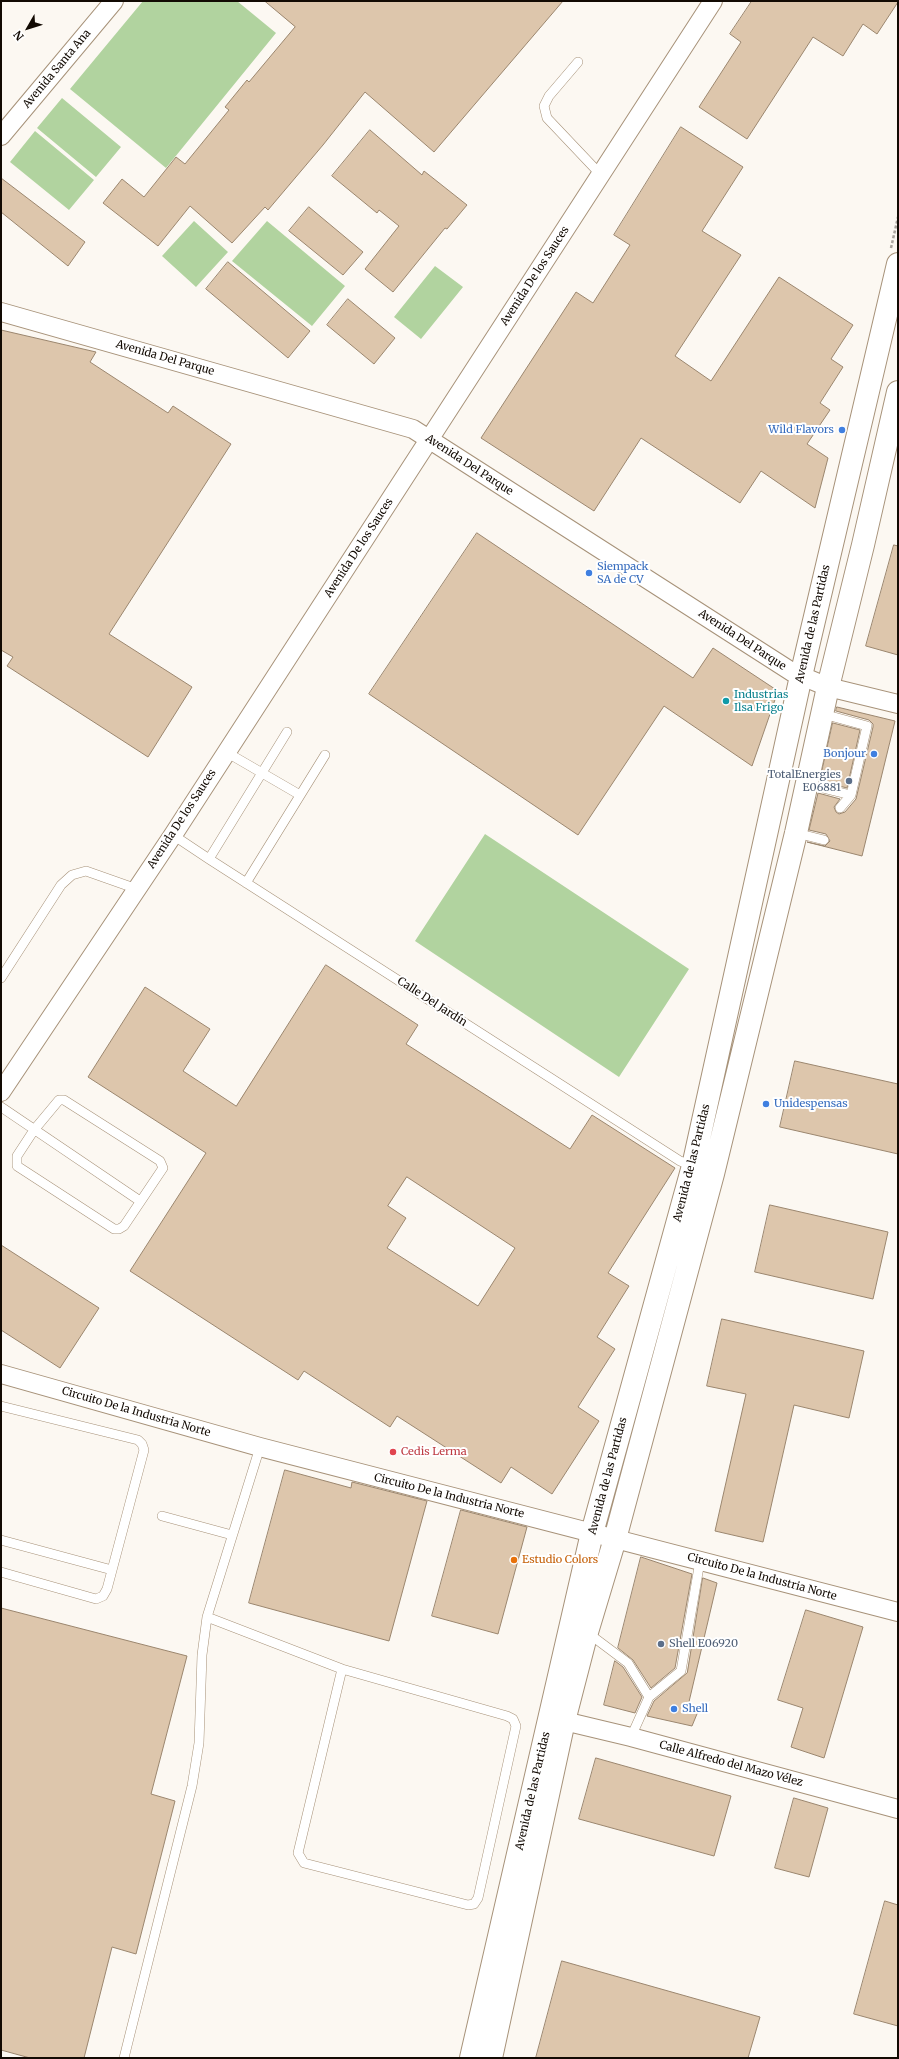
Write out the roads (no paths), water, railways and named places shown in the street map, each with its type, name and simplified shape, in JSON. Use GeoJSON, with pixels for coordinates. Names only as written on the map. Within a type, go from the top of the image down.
{"type":"FeatureCollection","features":[{"type":"Feature","properties":{"kind":"main road","name":"Avenida de las Partidas"},"geometry":{"type":"LineString","coordinates":[[472,2058],[592,1533],[693,1166],[801,676],[898,264]]}},
{"type":"Feature","properties":{"kind":"main road","name":"Avenida de las Partidas"},"geometry":{"type":"LineString","coordinates":[[491,2058],[564,1721],[587,1632],[615,1539],[713,1174],[796,833],[828,687],[863,545],[898,392]]}},
{"type":"Feature","properties":{"kind":"street","name":"Avenida Santa Ana"},"geometry":{"type":"LineString","coordinates":[[1,136],[114,1]]}},
{"type":"Feature","properties":{"kind":"street","name":"Avenida De los Sauces"},"geometry":{"type":"LineString","coordinates":[[3,1085],[173,835],[713,1]]}},
{"type":"Feature","properties":{"kind":"street","name":"Avenida Del Parque"},"geometry":{"type":"LineString","coordinates":[[1,312],[413,429],[781,666],[828,687],[898,704]]}},
{"type":"Feature","properties":{"kind":"street","name":"Circuito De la Industria Norte"},"geometry":{"type":"LineString","coordinates":[[1,1374],[260,1447],[898,1612]]}},
{"type":"Feature","properties":{"kind":"street","name":"Calle Alfredo del Mazo Vélez"},"geometry":{"type":"LineString","coordinates":[[564,1721],[631,1737],[898,1809]]}},
{"type":"Feature","properties":{"kind":"lane"},"geometry":{"type":"LineString","coordinates":[[578,62],[549,96],[544,106],[547,118],[600,175]]}},
{"type":"Feature","properties":{"kind":"lane"},"geometry":{"type":"LineString","coordinates":[[823,714],[868,726],[851,795],[840,808]]}},
{"type":"Feature","properties":{"kind":"lane"},"geometry":{"type":"LineString","coordinates":[[208,859],[287,732]]}},
{"type":"Feature","properties":{"kind":"lane"},"geometry":{"type":"LineString","coordinates":[[226,752],[300,795]]}},
{"type":"Feature","properties":{"kind":"lane"},"geometry":{"type":"LineString","coordinates":[[246,883],[325,755]]}},
{"type":"Feature","properties":{"kind":"lane"},"geometry":{"type":"LineString","coordinates":[[806,784],[851,795]]}},
{"type":"Feature","properties":{"kind":"lane"},"geometry":{"type":"LineString","coordinates":[[796,833],[824,840]]}},
{"type":"Feature","properties":{"kind":"lane","name":"Calle Del Jardín"},"geometry":{"type":"LineString","coordinates":[[173,835],[208,859],[680,1161],[693,1166]]}},
{"type":"Feature","properties":{"kind":"lane"},"geometry":{"type":"LineString","coordinates":[[1,978],[61,885],[72,875],[86,871],[136,889]]}},
{"type":"Feature","properties":{"kind":"lane"},"geometry":{"type":"LineString","coordinates":[[64,1100],[160,1160],[163,1168],[124,1226],[119,1229],[114,1229],[17,1166],[17,1156],[34,1130],[55,1102],[64,1100]]}},
{"type":"Feature","properties":{"kind":"lane"},"geometry":{"type":"LineString","coordinates":[[1,1107],[140,1201]]}},
{"type":"Feature","properties":{"kind":"lane"},"geometry":{"type":"LineString","coordinates":[[1,1406],[138,1440],[142,1444],[144,1450],[107,1589],[102,1596],[96,1599],[1,1572]]}},
{"type":"Feature","properties":{"kind":"lane"},"geometry":{"type":"LineString","coordinates":[[124,2058],[192,1786],[199,1744],[202,1655],[207,1617],[260,1447]]}},
{"type":"Feature","properties":{"kind":"lane"},"geometry":{"type":"LineString","coordinates":[[162,1516],[232,1536]]}},
{"type":"Feature","properties":{"kind":"lane"},"geometry":{"type":"LineString","coordinates":[[1,1540],[112,1570]]}},
{"type":"Feature","properties":{"kind":"lane"},"geometry":{"type":"LineString","coordinates":[[631,1737],[650,1697],[681,1671],[700,1561]]}},
{"type":"Feature","properties":{"kind":"lane"},"geometry":{"type":"LineString","coordinates":[[207,1617],[342,1670],[507,1716],[513,1719],[516,1726],[514,1739],[478,1898],[474,1904],[468,1906],[304,1863],[299,1859],[298,1853],[342,1670]]}},
{"type":"Feature","properties":{"kind":"lane"},"geometry":{"type":"LineString","coordinates":[[587,1632],[628,1663],[650,1697]]}},
{"type":"Feature","properties":{"kind":"place","name":"Wild Flavors"},"geometry":{"type":"Point","coordinates":[842,430]}},
{"type":"Feature","properties":{"kind":"place","name":"Siempack SA de CV"},"geometry":{"type":"Point","coordinates":[589,573]}},
{"type":"Feature","properties":{"kind":"place","name":"Industrias Ilsa Frigo"},"geometry":{"type":"Point","coordinates":[726,701]}},
{"type":"Feature","properties":{"kind":"place","name":"Bonjour"},"geometry":{"type":"Point","coordinates":[874,754]}},
{"type":"Feature","properties":{"kind":"place","name":"TotalEnergies E06881"},"geometry":{"type":"Point","coordinates":[849,781]}},
{"type":"Feature","properties":{"kind":"place","name":"Unidespensas"},"geometry":{"type":"Point","coordinates":[766,1104]}},
{"type":"Feature","properties":{"kind":"place","name":"Cedis Lerma"},"geometry":{"type":"Point","coordinates":[393,1452]}},
{"type":"Feature","properties":{"kind":"place","name":"Estudio Colors"},"geometry":{"type":"Point","coordinates":[514,1560]}},
{"type":"Feature","properties":{"kind":"place","name":"Shell E06920"},"geometry":{"type":"Point","coordinates":[661,1644]}},
{"type":"Feature","properties":{"kind":"place","name":"Shell"},"geometry":{"type":"Point","coordinates":[674,1709]}}]}
